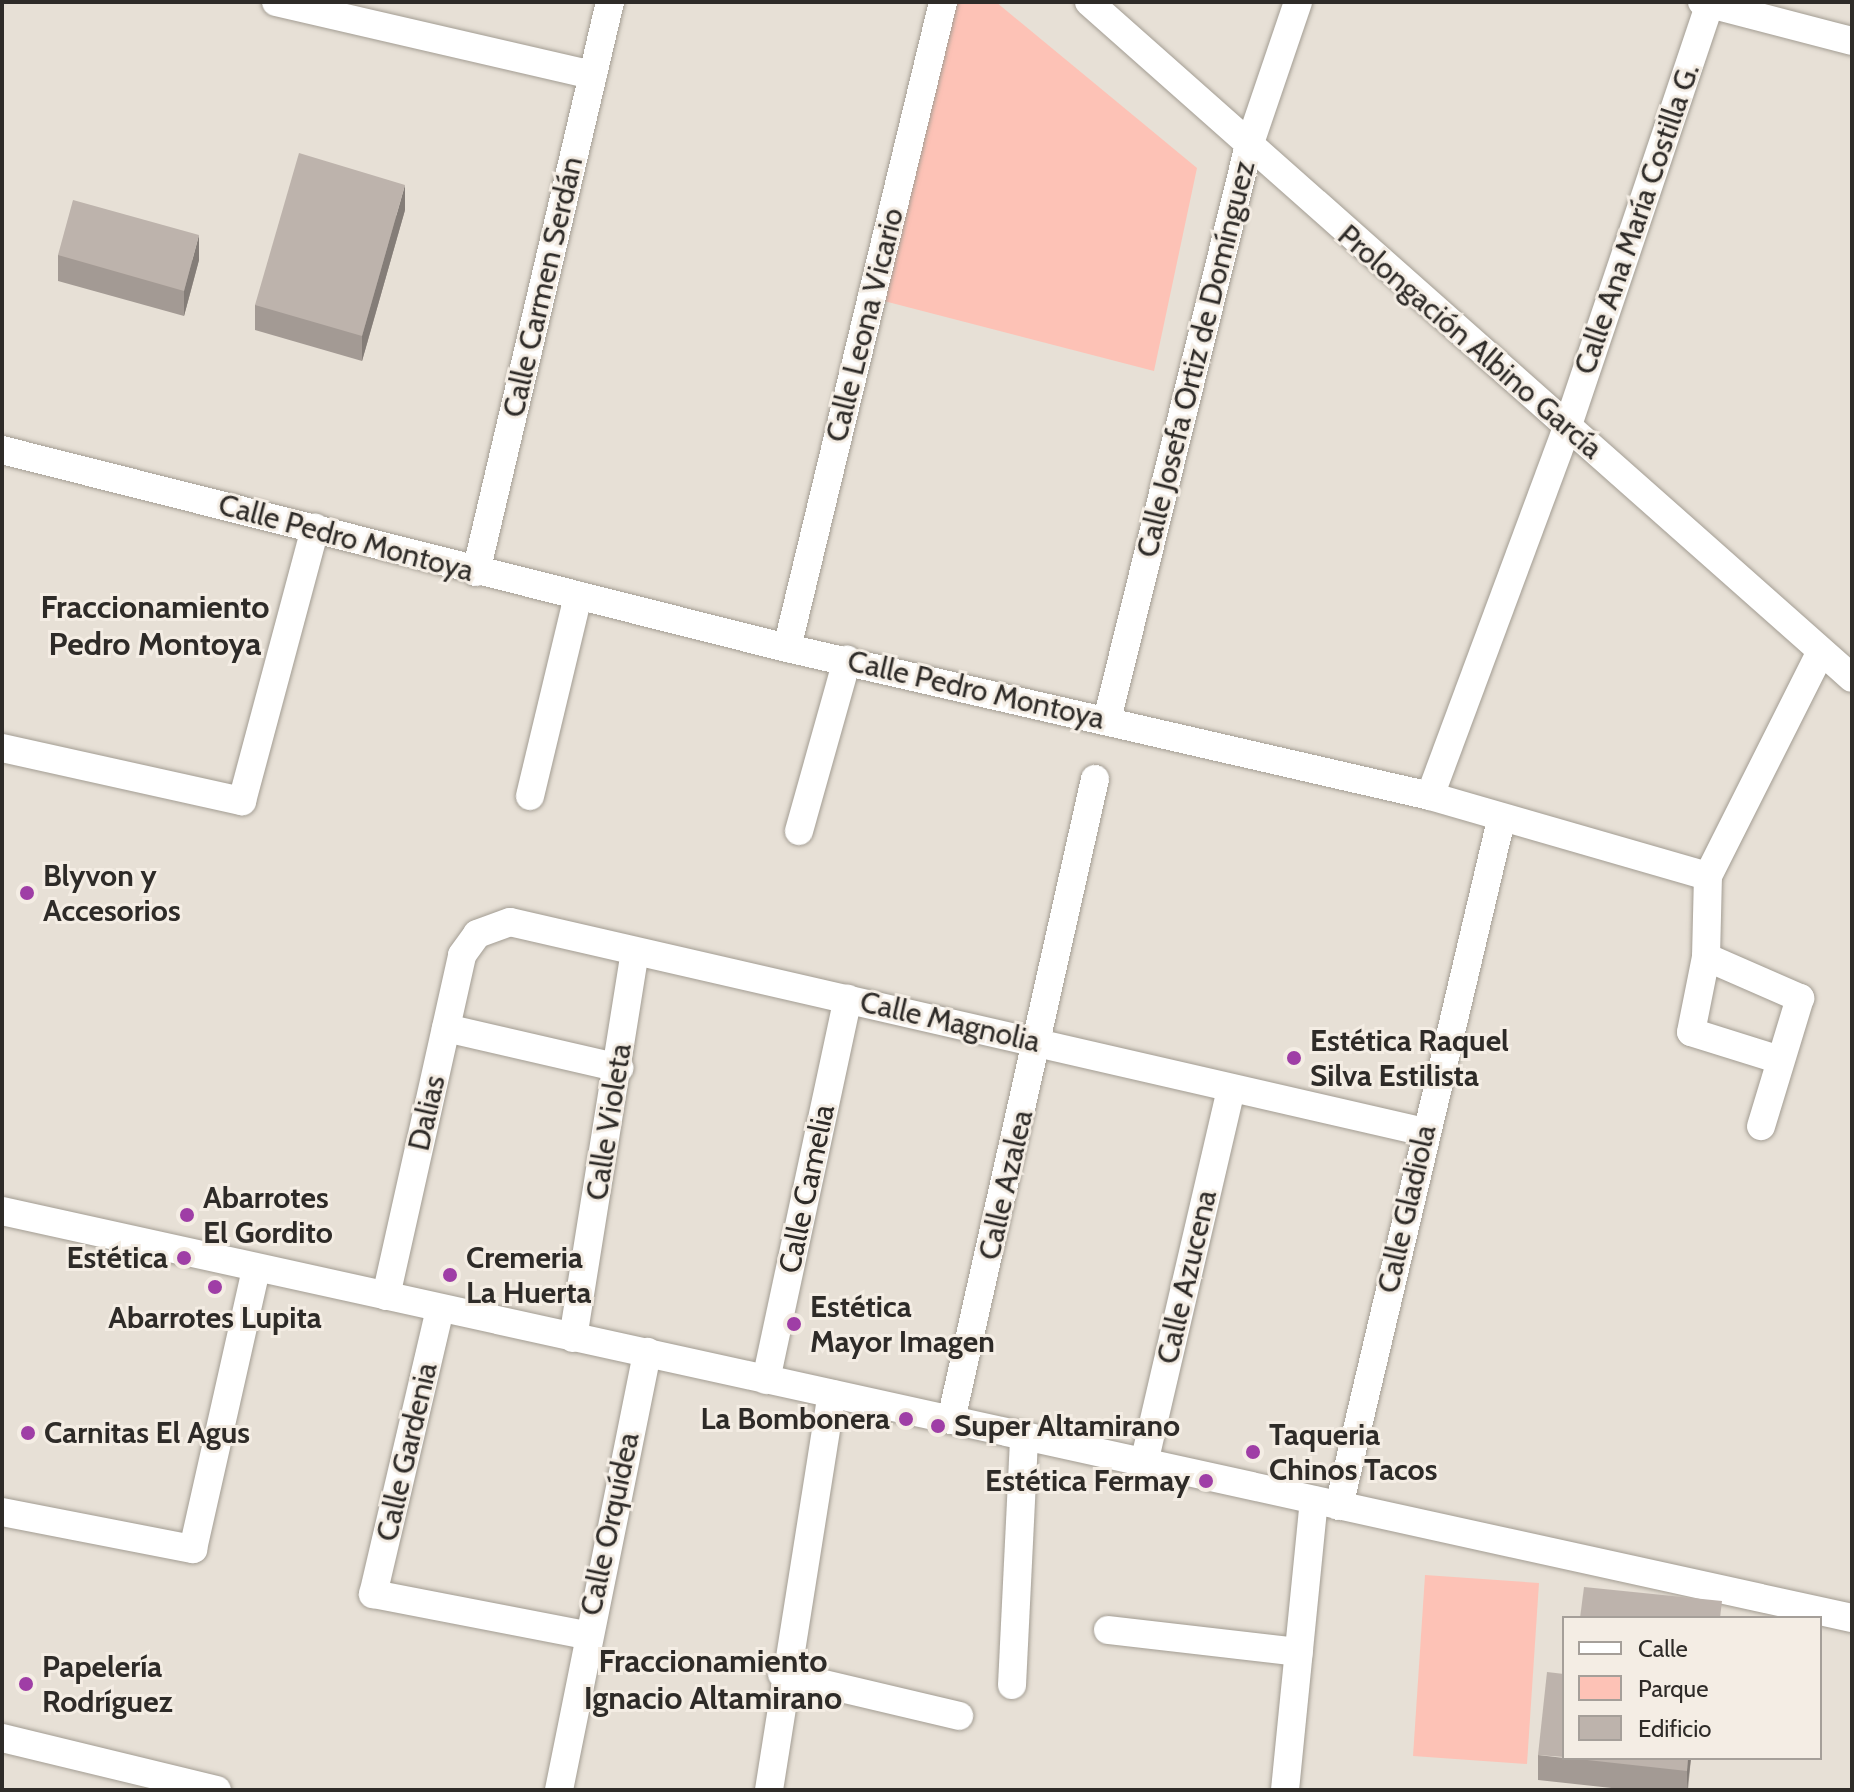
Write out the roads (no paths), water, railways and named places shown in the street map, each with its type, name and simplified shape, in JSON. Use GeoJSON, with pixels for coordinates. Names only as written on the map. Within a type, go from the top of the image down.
{"type":"FeatureCollection","features":[{"type":"Feature","properties":{"kind":"street"},"geometry":{"type":"LineString","coordinates":[[276,2],[593,75]]}},
{"type":"Feature","properties":{"kind":"street","name":"Calle Carmen Serdán"},"geometry":{"type":"LineString","coordinates":[[476,572],[610,2]]}},
{"type":"Feature","properties":{"kind":"street","name":"Calle Leona Vicario"},"geometry":{"type":"LineString","coordinates":[[787,648],[943,2]]}},
{"type":"Feature","properties":{"kind":"street","name":"Prolongación Albino García"},"geometry":{"type":"LineString","coordinates":[[1089,2],[1248,149],[1568,425],[1819,655],[1852,678]]}},
{"type":"Feature","properties":{"kind":"street","name":"Calle Josefa Ortiz de Domínguez"},"geometry":{"type":"LineString","coordinates":[[1107,720],[1248,149],[1298,2]]}},
{"type":"Feature","properties":{"kind":"street"},"geometry":{"type":"LineString","coordinates":[[1707,3],[1852,41]]}},
{"type":"Feature","properties":{"kind":"street","name":"Calle Ana María Costilla G."},"geometry":{"type":"LineString","coordinates":[[1430,796],[1568,425],[1707,3]]}},
{"type":"Feature","properties":{"kind":"street","name":"Calle Pedro Montoya"},"geometry":{"type":"LineString","coordinates":[[2,450],[787,648],[1430,796],[1501,820],[1708,876]]}},
{"type":"Feature","properties":{"kind":"street"},"geometry":{"type":"LineString","coordinates":[[2,748],[242,801],[315,528]]}},
{"type":"Feature","properties":{"kind":"street"},"geometry":{"type":"LineString","coordinates":[[530,796],[578,596]]}},
{"type":"Feature","properties":{"kind":"street"},"geometry":{"type":"LineString","coordinates":[[1777,1059],[1691,1032],[1706,957],[1708,876],[1819,655]]}},
{"type":"Feature","properties":{"kind":"street"},"geometry":{"type":"LineString","coordinates":[[799,831],[847,660]]}},
{"type":"Feature","properties":{"kind":"street"},"geometry":{"type":"LineString","coordinates":[[1039,1042],[1095,779]]}},
{"type":"Feature","properties":{"kind":"street","name":"Calle Gladiola"},"geometry":{"type":"LineString","coordinates":[[1326,1503],[1425,1132],[1501,820]]}},
{"type":"Feature","properties":{"kind":"street","name":"Calle Magnolia"},"geometry":{"type":"LineString","coordinates":[[477,934],[510,922],[1039,1042],[1231,1090],[1425,1132]]}},
{"type":"Feature","properties":{"kind":"street","name":"Dalias"},"geometry":{"type":"LineString","coordinates":[[386,1296],[462,955],[477,934]]}},
{"type":"Feature","properties":{"kind":"street","name":"Calle Violeta"},"geometry":{"type":"LineString","coordinates":[[573,1338],[619,1068],[635,952]]}},
{"type":"Feature","properties":{"kind":"street"},"geometry":{"type":"LineString","coordinates":[[1706,957],[1800,998],[1777,1059],[1761,1126]]}},
{"type":"Feature","properties":{"kind":"street","name":"Calle Camelia"},"geometry":{"type":"LineString","coordinates":[[766,1380],[848,999]]}},
{"type":"Feature","properties":{"kind":"street"},"geometry":{"type":"LineString","coordinates":[[446,1028],[619,1068]]}},
{"type":"Feature","properties":{"kind":"street","name":"Calle Azalea"},"geometry":{"type":"LineString","coordinates":[[951,1420],[1039,1042]]}},
{"type":"Feature","properties":{"kind":"street","name":"Calle Azucena"},"geometry":{"type":"LineString","coordinates":[[1144,1463],[1231,1090]]}},
{"type":"Feature","properties":{"kind":"street"},"geometry":{"type":"LineString","coordinates":[[2,1211],[1852,1618]]}},
{"type":"Feature","properties":{"kind":"street"},"geometry":{"type":"LineString","coordinates":[[2,1512],[193,1549],[256,1269]]}},
{"type":"Feature","properties":{"kind":"street","name":"Calle Gardenia"},"geometry":{"type":"LineString","coordinates":[[440,1309],[373,1594],[586,1635]]}},
{"type":"Feature","properties":{"kind":"street","name":"Calle Orquídea"},"geometry":{"type":"LineString","coordinates":[[559,1790],[586,1635],[647,1352]]}},
{"type":"Feature","properties":{"kind":"street"},"geometry":{"type":"LineString","coordinates":[[769,1790],[782,1674],[832,1394]]}},
{"type":"Feature","properties":{"kind":"street"},"geometry":{"type":"LineString","coordinates":[[1012,1685],[1024,1437]]}},
{"type":"Feature","properties":{"kind":"street"},"geometry":{"type":"LineString","coordinates":[[1285,1790],[1299,1652],[1326,1503]]}},
{"type":"Feature","properties":{"kind":"street"},"geometry":{"type":"LineString","coordinates":[[1108,1630],[1299,1652]]}},
{"type":"Feature","properties":{"kind":"street"},"geometry":{"type":"LineString","coordinates":[[782,1674],[959,1716]]}},
{"type":"Feature","properties":{"kind":"street"},"geometry":{"type":"LineString","coordinates":[[2,1738],[217,1790]]}},
{"type":"Feature","properties":{"kind":"place","name":"Blyvon y Accesorios"},"geometry":{"type":"Point","coordinates":[27,893]}},
{"type":"Feature","properties":{"kind":"place","name":"Estética Raquel Silva Estilista"},"geometry":{"type":"Point","coordinates":[1294,1058]}},
{"type":"Feature","properties":{"kind":"place","name":"Abarrotes El Gordito"},"geometry":{"type":"Point","coordinates":[187,1215]}},
{"type":"Feature","properties":{"kind":"place","name":"Estética"},"geometry":{"type":"Point","coordinates":[184,1258]}},
{"type":"Feature","properties":{"kind":"place","name":"Cremeria La Huerta"},"geometry":{"type":"Point","coordinates":[450,1275]}},
{"type":"Feature","properties":{"kind":"place","name":"Abarrotes Lupita"},"geometry":{"type":"Point","coordinates":[215,1287]}},
{"type":"Feature","properties":{"kind":"place","name":"Estética Mayor Imagen"},"geometry":{"type":"Point","coordinates":[794,1324]}},
{"type":"Feature","properties":{"kind":"place","name":"La Bombonera"},"geometry":{"type":"Point","coordinates":[906,1419]}},
{"type":"Feature","properties":{"kind":"place","name":"Super Altamirano"},"geometry":{"type":"Point","coordinates":[938,1426]}},
{"type":"Feature","properties":{"kind":"place","name":"Carnitas El Agus"},"geometry":{"type":"Point","coordinates":[28,1433]}},
{"type":"Feature","properties":{"kind":"place","name":"Taqueria Chinos Tacos"},"geometry":{"type":"Point","coordinates":[1253,1452]}},
{"type":"Feature","properties":{"kind":"place","name":"Estética Fermay"},"geometry":{"type":"Point","coordinates":[1206,1481]}},
{"type":"Feature","properties":{"kind":"place","name":"Papelería Rodríguez"},"geometry":{"type":"Point","coordinates":[26,1684]}},
{"type":"Feature","properties":{"kind":"district","name":"Fraccionamiento Pedro Montoya"},"geometry":{"type":"Point","coordinates":[155,626]}},
{"type":"Feature","properties":{"kind":"district","name":"Fraccionamiento Ignacio Altamirano"},"geometry":{"type":"Point","coordinates":[713,1680]}}]}
